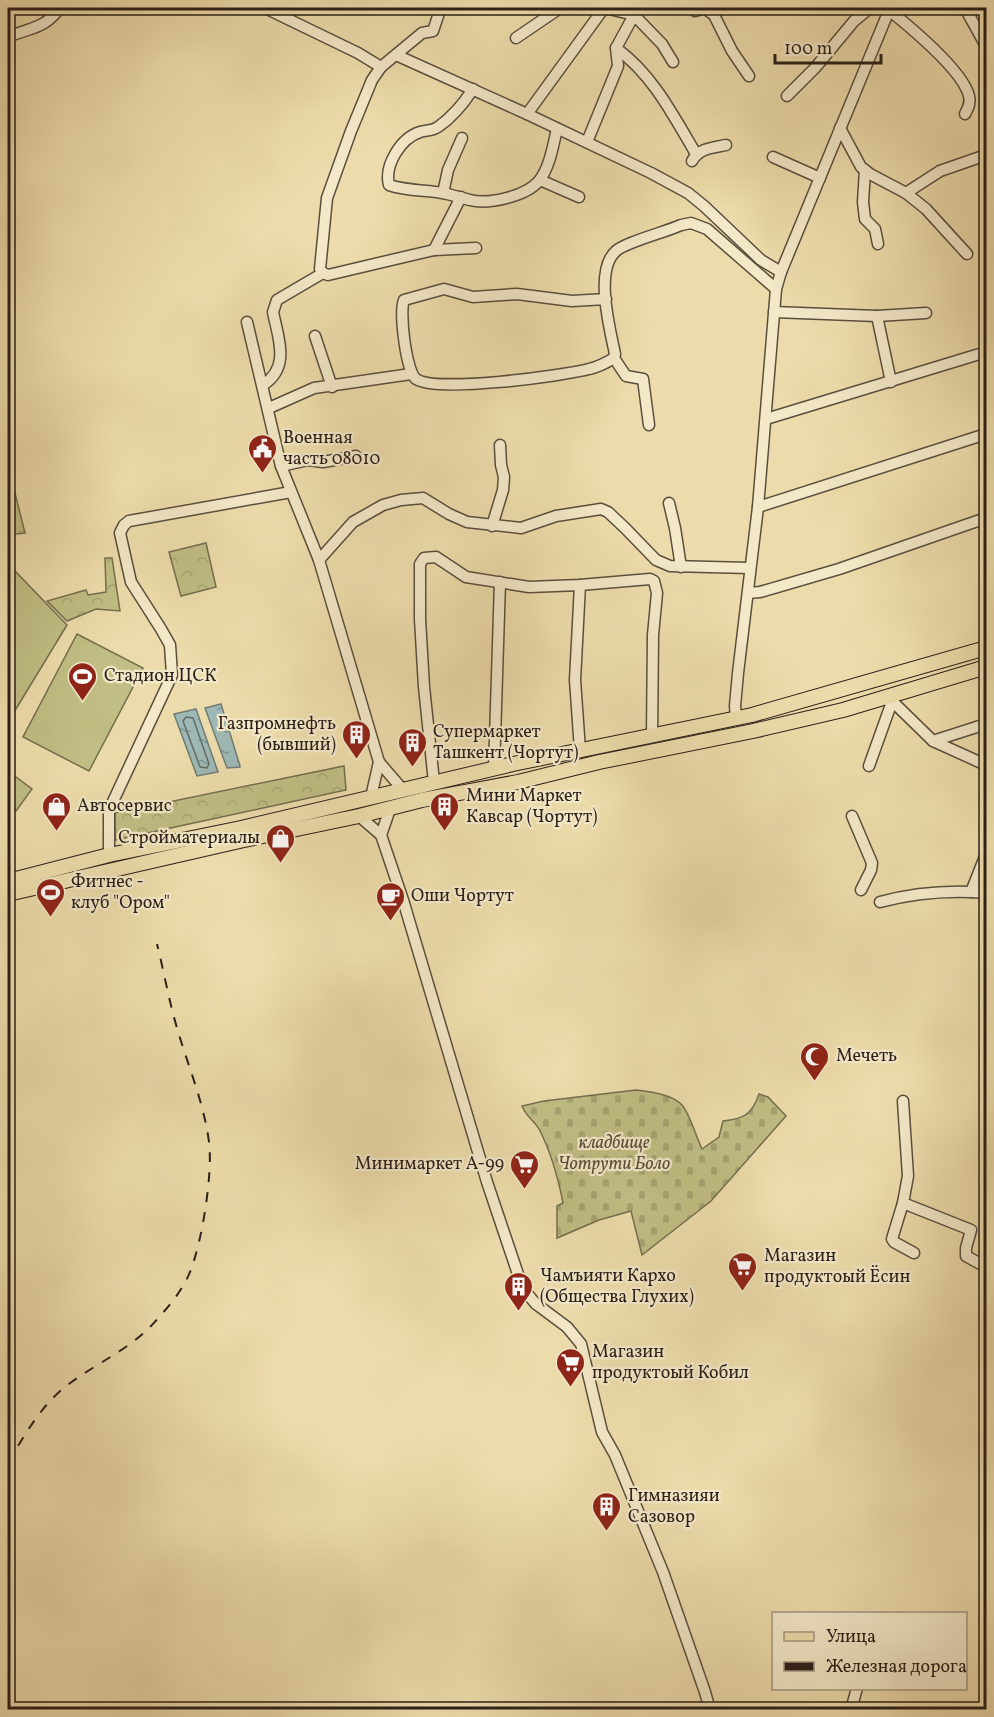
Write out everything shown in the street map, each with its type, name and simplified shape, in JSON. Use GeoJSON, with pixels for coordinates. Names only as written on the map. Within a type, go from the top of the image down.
{"type":"FeatureCollection","features":[{"type":"Feature","properties":{"kind":"main road"},"geometry":{"type":"LineString","coordinates":[[8,894],[434,782],[736,718],[809,700],[987,648]]}},
{"type":"Feature","properties":{"kind":"main road"},"geometry":{"type":"LineString","coordinates":[[8,881],[110,855],[359,816],[422,800],[518,782],[598,762],[893,698],[987,667]]}},
{"type":"Feature","properties":{"kind":"main road"},"geometry":{"type":"LineString","coordinates":[[809,700],[812,717]]}},
{"type":"Feature","properties":{"kind":"main road"},"geometry":{"type":"LineString","coordinates":[[513,764],[518,782]]}},
{"type":"Feature","properties":{"kind":"street"},"geometry":{"type":"LineString","coordinates":[[8,37],[42,26],[49,22],[60,8]]}},
{"type":"Feature","properties":{"kind":"street"},"geometry":{"type":"LineString","coordinates":[[265,8],[358,53],[381,67]]}},
{"type":"Feature","properties":{"kind":"street"},"geometry":{"type":"LineString","coordinates":[[516,38],[560,8]]}},
{"type":"Feature","properties":{"kind":"street"},"geometry":{"type":"LineString","coordinates":[[527,114],[604,8],[636,11],[674,62]]}},
{"type":"Feature","properties":{"kind":"street"},"geometry":{"type":"LineString","coordinates":[[691,8],[695,11],[704,8],[714,15],[732,51],[749,76]]}},
{"type":"Feature","properties":{"kind":"street"},"geometry":{"type":"LineString","coordinates":[[788,96],[854,21],[870,8]]}},
{"type":"Feature","properties":{"kind":"street"},"geometry":{"type":"LineString","coordinates":[[966,8],[987,46]]}},
{"type":"Feature","properties":{"kind":"street"},"geometry":{"type":"LineString","coordinates":[[736,718],[738,673],[758,507],[776,289],[890,9],[931,47],[963,85],[969,96],[970,105],[965,114]]}},
{"type":"Feature","properties":{"kind":"street"},"geometry":{"type":"LineString","coordinates":[[587,142],[618,66],[616,48],[636,11]]}},
{"type":"Feature","properties":{"kind":"street"},"geometry":{"type":"LineString","coordinates":[[439,13],[433,31],[422,33],[381,67],[372,80],[327,198],[320,269],[328,275],[434,249],[476,248]]}},
{"type":"Feature","properties":{"kind":"street"},"geometry":{"type":"LineString","coordinates":[[616,48],[640,69],[659,92],[694,157],[703,150],[726,145]]}},
{"type":"Feature","properties":{"kind":"street"},"geometry":{"type":"LineString","coordinates":[[396,55],[587,142],[688,194],[704,206],[761,260],[781,272]]}},
{"type":"Feature","properties":{"kind":"street"},"geometry":{"type":"LineString","coordinates":[[473,90],[440,126],[432,131],[422,131],[411,136],[402,145],[395,153],[388,177],[389,184],[443,193],[471,201],[493,201],[511,196],[540,180],[557,129]]}},
{"type":"Feature","properties":{"kind":"street"},"geometry":{"type":"LineString","coordinates":[[840,128],[865,170],[906,193],[926,209],[967,254]]}},
{"type":"Feature","properties":{"kind":"street"},"geometry":{"type":"LineString","coordinates":[[443,193],[448,170],[462,138]]}},
{"type":"Feature","properties":{"kind":"street"},"geometry":{"type":"LineString","coordinates":[[906,193],[940,171],[986,155]]}},
{"type":"Feature","properties":{"kind":"street"},"geometry":{"type":"LineString","coordinates":[[773,157],[820,178]]}},
{"type":"Feature","properties":{"kind":"street"},"geometry":{"type":"LineString","coordinates":[[865,170],[866,219],[874,229],[879,244]]}},
{"type":"Feature","properties":{"kind":"street"},"geometry":{"type":"LineString","coordinates":[[540,180],[579,197]]}},
{"type":"Feature","properties":{"kind":"street"},"geometry":{"type":"LineString","coordinates":[[434,249],[461,197]]}},
{"type":"Feature","properties":{"kind":"street"},"geometry":{"type":"LineString","coordinates":[[649,425],[643,378],[626,376],[614,358],[605,279],[608,262],[617,250],[691,223],[707,229],[776,289]]}},
{"type":"Feature","properties":{"kind":"street"},"geometry":{"type":"LineString","coordinates":[[263,385],[276,375],[281,359],[273,312],[274,305],[277,300],[323,273]]}},
{"type":"Feature","properties":{"kind":"street"},"geometry":{"type":"LineString","coordinates":[[606,299],[572,301],[517,294],[473,297],[444,289],[404,300],[403,318],[407,359],[411,374],[417,380],[428,384],[504,382],[589,369],[605,364],[614,358]]}},
{"type":"Feature","properties":{"kind":"street"},"geometry":{"type":"LineString","coordinates":[[774,312],[877,316],[926,313]]}},
{"type":"Feature","properties":{"kind":"street"},"geometry":{"type":"LineString","coordinates":[[877,316],[891,382]]}},
{"type":"Feature","properties":{"kind":"street"},"geometry":{"type":"LineString","coordinates":[[247,322],[281,466],[319,560],[379,762],[403,790]]}},
{"type":"Feature","properties":{"kind":"street"},"geometry":{"type":"LineString","coordinates":[[315,336],[332,387]]}},
{"type":"Feature","properties":{"kind":"street"},"geometry":{"type":"LineString","coordinates":[[766,419],[987,352]]}},
{"type":"Feature","properties":{"kind":"street"},"geometry":{"type":"LineString","coordinates":[[269,408],[314,388],[332,387],[377,377],[411,374]]}},
{"type":"Feature","properties":{"kind":"street"},"geometry":{"type":"LineString","coordinates":[[758,507],[987,434]]}},
{"type":"Feature","properties":{"kind":"street"},"geometry":{"type":"LineString","coordinates":[[492,526],[503,490],[504,477],[500,445]]}},
{"type":"Feature","properties":{"kind":"street"},"geometry":{"type":"LineString","coordinates":[[281,466],[299,461],[323,462],[356,456]]}},
{"type":"Feature","properties":{"kind":"street"},"geometry":{"type":"LineString","coordinates":[[110,855],[109,810],[172,675],[170,645],[131,582],[120,532],[129,521],[291,492]]}},
{"type":"Feature","properties":{"kind":"street"},"geometry":{"type":"LineString","coordinates":[[319,560],[353,522],[383,505],[401,500],[423,498],[467,522],[521,528],[556,516],[602,509],[656,560],[670,566],[750,568]]}},
{"type":"Feature","properties":{"kind":"street"},"geometry":{"type":"LineString","coordinates":[[669,503],[681,567]]}},
{"type":"Feature","properties":{"kind":"street"},"geometry":{"type":"LineString","coordinates":[[748,593],[760,592],[839,569],[987,518]]}},
{"type":"Feature","properties":{"kind":"street"},"geometry":{"type":"LineString","coordinates":[[434,782],[424,687],[420,619],[420,564],[424,558],[436,557],[466,577],[529,586],[580,585],[650,579],[654,582],[657,593],[653,635],[652,735]]}},
{"type":"Feature","properties":{"kind":"street"},"geometry":{"type":"LineString","coordinates":[[494,769],[500,582]]}},
{"type":"Feature","properties":{"kind":"street"},"geometry":{"type":"LineString","coordinates":[[580,585],[574,680],[580,750]]}},
{"type":"Feature","properties":{"kind":"street"},"geometry":{"type":"LineString","coordinates":[[869,766],[893,698],[933,741],[987,765]]}},
{"type":"Feature","properties":{"kind":"street"},"geometry":{"type":"LineString","coordinates":[[933,741],[987,724]]}},
{"type":"Feature","properties":{"kind":"street"},"geometry":{"type":"LineString","coordinates":[[371,798],[379,762]]}},
{"type":"Feature","properties":{"kind":"street"},"geometry":{"type":"LineString","coordinates":[[381,835],[390,809]]}},
{"type":"Feature","properties":{"kind":"street"},"geometry":{"type":"LineString","coordinates":[[359,816],[381,835],[403,900],[489,1188],[523,1289],[536,1304],[567,1327],[581,1344],[602,1432],[615,1455],[663,1572],[710,1710]]}},
{"type":"Feature","properties":{"kind":"street"},"geometry":{"type":"LineString","coordinates":[[852,816],[872,863],[861,890]]}},
{"type":"Feature","properties":{"kind":"street"},"geometry":{"type":"LineString","coordinates":[[971,892],[987,854]]}},
{"type":"Feature","properties":{"kind":"street"},"geometry":{"type":"LineString","coordinates":[[880,902],[904,896],[987,893]]}},
{"type":"Feature","properties":{"kind":"street"},"geometry":{"type":"LineString","coordinates":[[903,1101],[908,1176],[903,1203],[892,1239],[914,1253]]}},
{"type":"Feature","properties":{"kind":"street"},"geometry":{"type":"LineString","coordinates":[[903,1203],[971,1230],[966,1256],[987,1267]]}},
{"type":"Feature","properties":{"kind":"street"},"geometry":{"type":"LineString","coordinates":[[851,1710],[856,1690]]}},
{"type":"Feature","properties":{"kind":"green space"},"geometry":{"type":"Polygon","coordinates":[[[8,465],[25,533],[8,535],[8,465]]]}},
{"type":"Feature","properties":{"kind":"green space"},"geometry":{"type":"Polygon","coordinates":[[[206,543],[216,587],[181,596],[169,552],[206,543]]]}},
{"type":"Feature","properties":{"kind":"green space"},"geometry":{"type":"Polygon","coordinates":[[[105,558],[112,558],[120,611],[96,609],[67,621],[47,601],[86,590],[88,595],[106,592],[105,558]]]}},
{"type":"Feature","properties":{"kind":"green space"},"geometry":{"type":"Polygon","coordinates":[[[8,568],[14,570],[67,625],[8,722],[8,568]]]}},
{"type":"Feature","properties":{"kind":"green space","name":"Стадион ЦСК"},"geometry":{"type":"Polygon","coordinates":[[[77,634],[143,668],[89,771],[23,737],[77,634]]]}},
{"type":"Feature","properties":{"kind":"green space"},"geometry":{"type":"Polygon","coordinates":[[[344,766],[346,790],[115,840],[115,813],[344,766]]]}},
{"type":"Feature","properties":{"kind":"green space"},"geometry":{"type":"Polygon","coordinates":[[[8,771],[32,789],[16,811],[8,805],[8,771]]]}},
{"type":"Feature","properties":{"kind":"green space","name":"кладбище Чотрути Боло"},"geometry":{"type":"Polygon","coordinates":[[[636,1090],[667,1096],[678,1101],[685,1109],[702,1149],[719,1137],[723,1121],[746,1115],[759,1094],[768,1097],[786,1116],[711,1201],[642,1255],[631,1211],[599,1220],[557,1238],[557,1206],[563,1203],[556,1174],[539,1129],[522,1106],[544,1101],[636,1090]]]}},
{"type":"Feature","properties":{"kind":"water"},"geometry":{"type":"Polygon","coordinates":[[[221,704],[240,767],[227,768],[205,708],[221,704]]]}},
{"type":"Feature","properties":{"kind":"water"},"geometry":{"type":"Polygon","coordinates":[[[196,709],[218,772],[197,776],[174,714],[196,709]]]}},
{"type":"Feature","properties":{"kind":"railway"},"geometry":{"type":"LineString","coordinates":[[8,1463],[33,1422],[56,1395],[76,1379],[130,1344],[156,1321],[182,1287],[194,1259],[208,1189],[209,1142],[200,1099],[174,1018],[157,944]]}},
{"type":"Feature","properties":{"kind":"place","name":"Военная часть 08010"},"geometry":{"type":"Point","coordinates":[262,474]}},
{"type":"Feature","properties":{"kind":"place","name":"Стадион ЦСК"},"geometry":{"type":"Point","coordinates":[83,702]}},
{"type":"Feature","properties":{"kind":"place","name":"Газпромнефть (бывший)"},"geometry":{"type":"Point","coordinates":[357,760]}},
{"type":"Feature","properties":{"kind":"place","name":"Супермаркет Ташкент (Чортут)"},"geometry":{"type":"Point","coordinates":[412,768]}},
{"type":"Feature","properties":{"kind":"place","name":"Автосервис"},"geometry":{"type":"Point","coordinates":[56,832]}},
{"type":"Feature","properties":{"kind":"place","name":"Мини Маркет Кавсар (Чортут)"},"geometry":{"type":"Point","coordinates":[445,832]}},
{"type":"Feature","properties":{"kind":"place","name":"Стройматериалы"},"geometry":{"type":"Point","coordinates":[281,864]}},
{"type":"Feature","properties":{"kind":"place","name":"Фитнес - клуб \"Ором\""},"geometry":{"type":"Point","coordinates":[50,918]}},
{"type":"Feature","properties":{"kind":"place","name":"Оши Чортут"},"geometry":{"type":"Point","coordinates":[390,922]}},
{"type":"Feature","properties":{"kind":"place","name":"Мечеть"},"geometry":{"type":"Point","coordinates":[815,1082]}},
{"type":"Feature","properties":{"kind":"place","name":"Минимаркет А-99"},"geometry":{"type":"Point","coordinates":[525,1190]}},
{"type":"Feature","properties":{"kind":"place","name":"Магазин продуктоый Ёсин"},"geometry":{"type":"Point","coordinates":[743,1292]}},
{"type":"Feature","properties":{"kind":"place","name":"Чамъияти Кархо (Общества Глухих)"},"geometry":{"type":"Point","coordinates":[519,1312]}},
{"type":"Feature","properties":{"kind":"place","name":"Магазин продуктоый Кобил"},"geometry":{"type":"Point","coordinates":[571,1388]}},
{"type":"Feature","properties":{"kind":"place","name":"Гимназияи Сазовор"},"geometry":{"type":"Point","coordinates":[607,1532]}}]}
